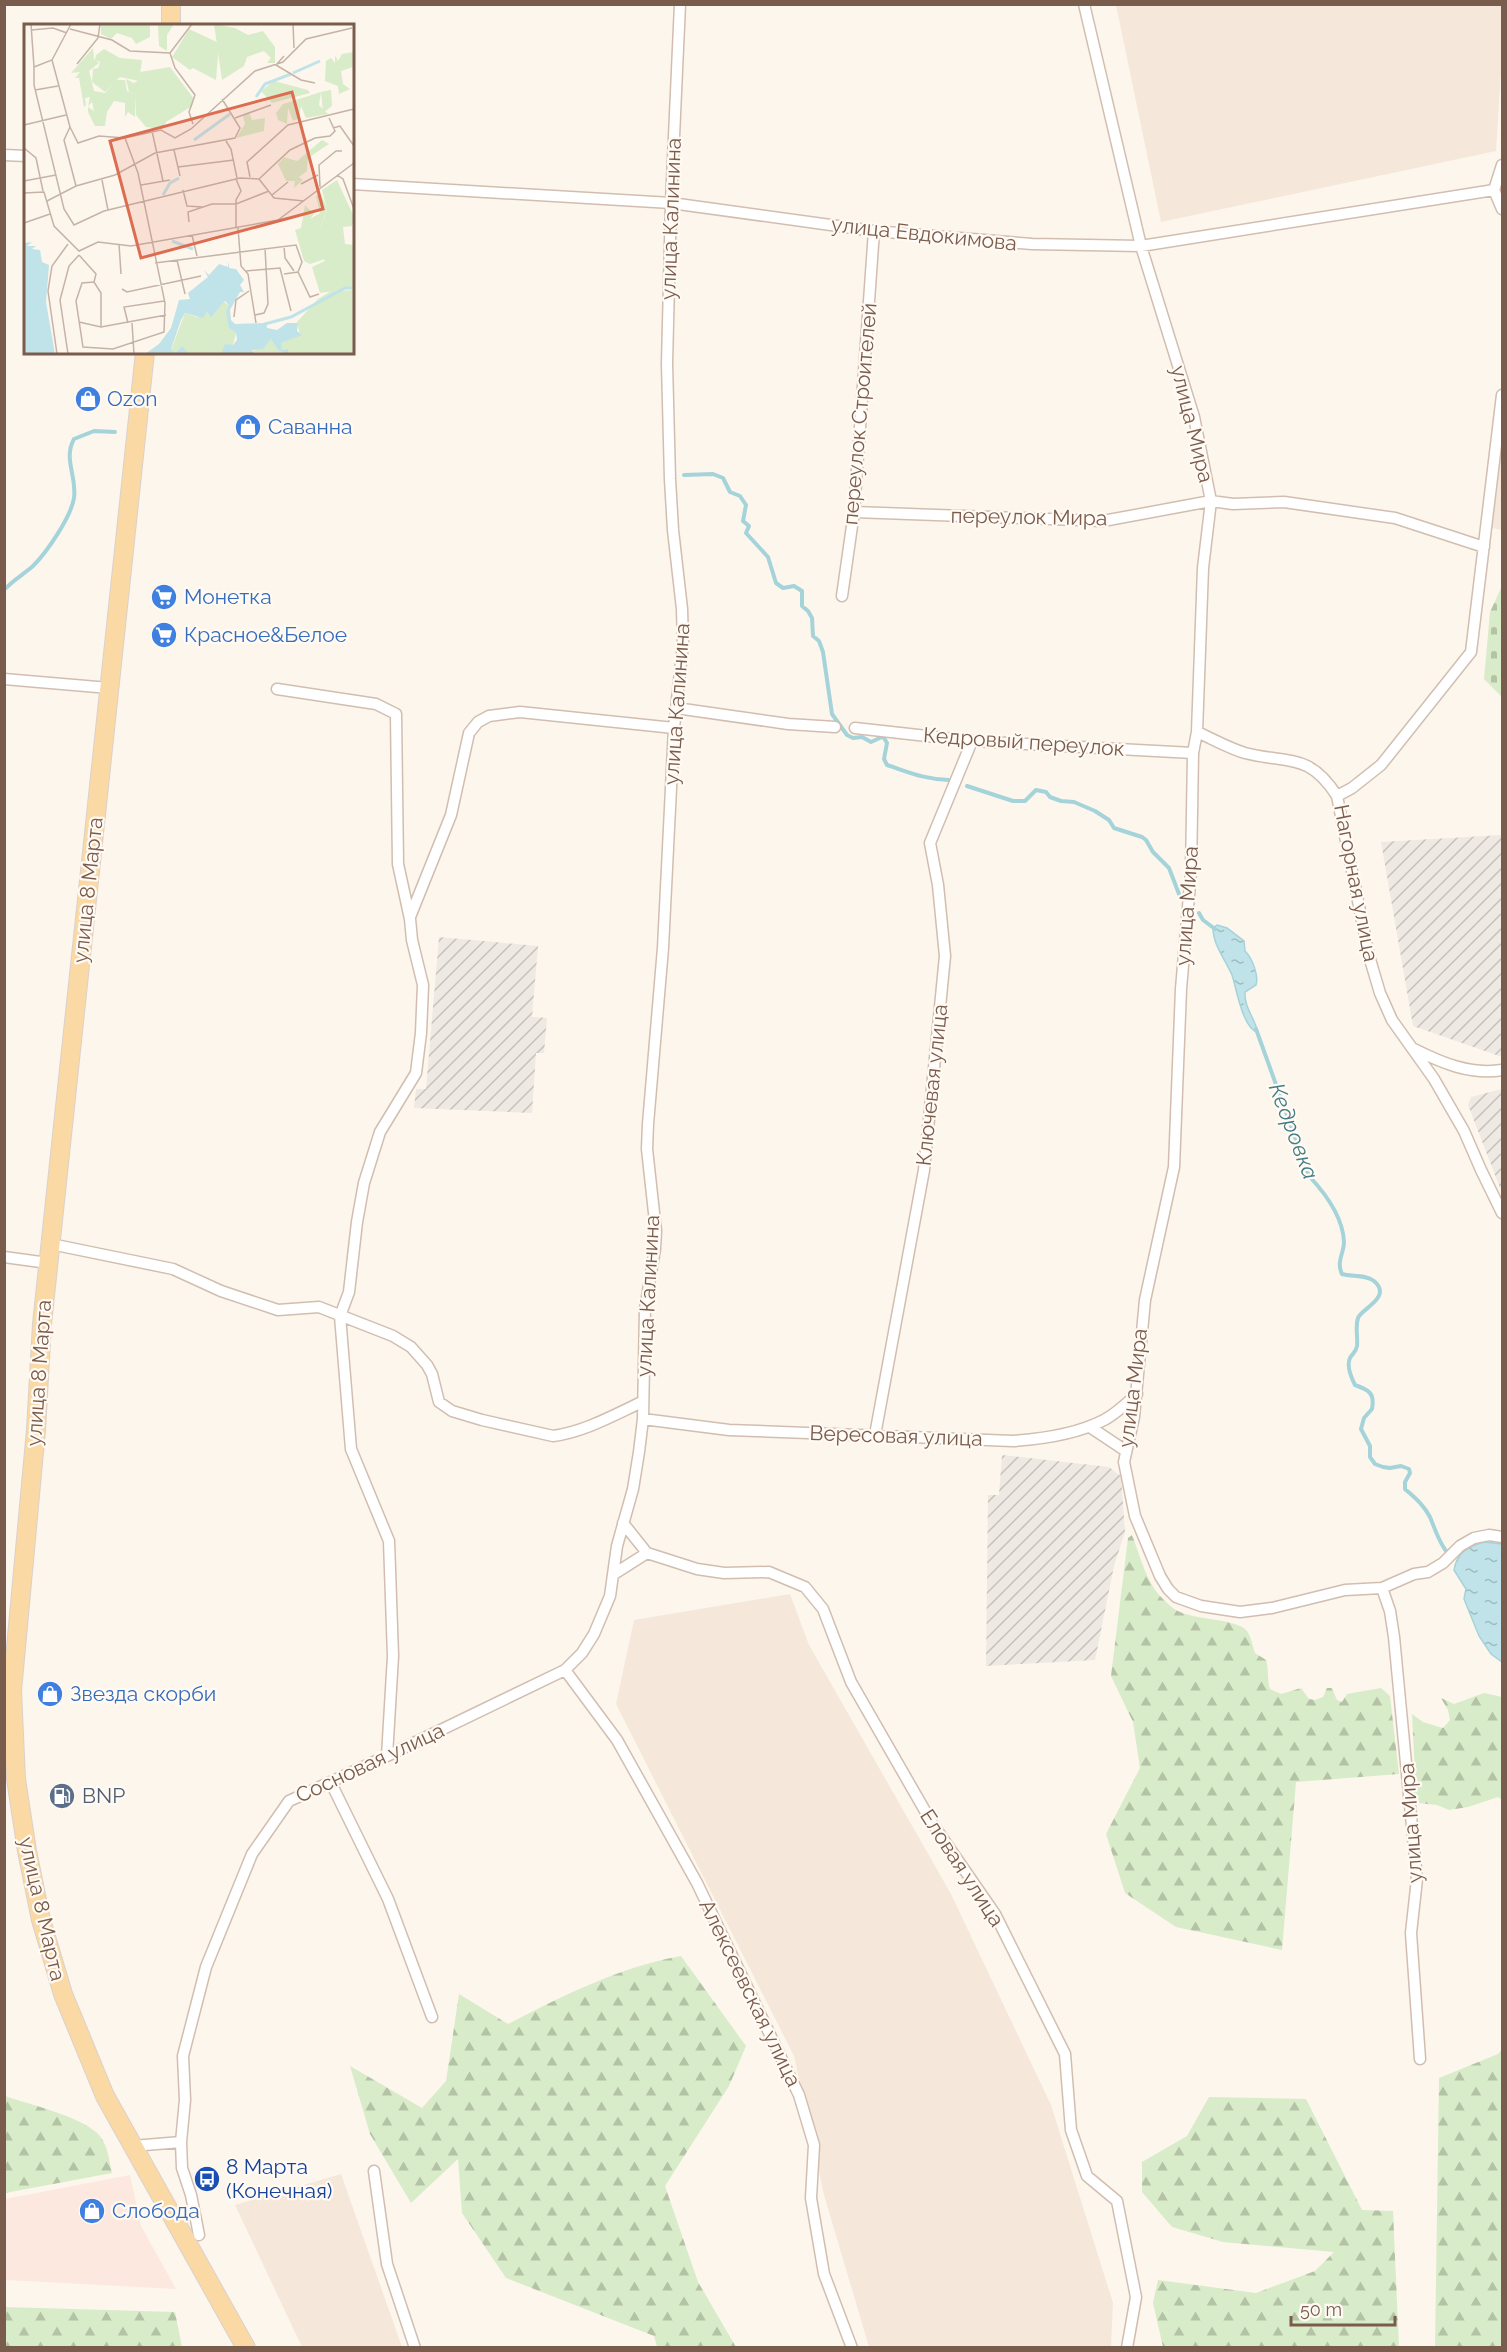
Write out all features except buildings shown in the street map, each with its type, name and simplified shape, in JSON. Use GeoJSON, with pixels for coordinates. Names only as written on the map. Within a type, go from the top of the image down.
{"type":"FeatureCollection","features":[{"type":"Feature","properties":{"kind":"main road"},"geometry":{"type":"LineString","coordinates":[[171,4],[171,24]]}},
{"type":"Feature","properties":{"kind":"main road","name":"улица 8 Марта"},"geometry":{"type":"LineString","coordinates":[[145,354],[48,1263],[12,1691],[16,1779],[40,1920],[63,1994],[105,2096],[246,2348]]}},
{"type":"Feature","properties":{"kind":"street","name":"улица Калинина"},"geometry":{"type":"LineString","coordinates":[[642,1401],[645,1309],[656,1231],[648,1167],[648,1124],[663,948],[676,708],[683,644],[670,479],[667,364],[680,4]]}},
{"type":"Feature","properties":{"kind":"street","name":"улица Мира"},"geometry":{"type":"LineString","coordinates":[[1084,4],[1141,246],[1194,417],[1211,501],[1203,568],[1197,732],[1193,753],[1191,872],[1179,1022],[1174,1167],[1145,1300],[1137,1394],[1124,1462],[1135,1516],[1150,1555],[1168,1589],[1187,1602],[1240,1612],[1258,1611],[1345,1590],[1383,1588],[1414,1574],[1428,1572],[1443,1563],[1460,1546],[1474,1538],[1489,1535],[1503,1537]]}},
{"type":"Feature","properties":{"kind":"street"},"geometry":{"type":"LineString","coordinates":[[4,155],[24,156]]}},
{"type":"Feature","properties":{"kind":"street"},"geometry":{"type":"LineString","coordinates":[[1503,165],[1494,190],[1503,209]]}},
{"type":"Feature","properties":{"kind":"street","name":"улица Евдокимова"},"geometry":{"type":"LineString","coordinates":[[354,184],[671,204],[874,231],[1032,244],[1141,246],[1494,190]]}},
{"type":"Feature","properties":{"kind":"street","name":"переулок Строителей"},"geometry":{"type":"LineString","coordinates":[[842,596],[854,512],[874,231]]}},
{"type":"Feature","properties":{"kind":"street","name":"Нагорная улица"},"geometry":{"type":"LineString","coordinates":[[1503,394],[1471,652],[1382,765],[1352,788],[1337,796],[1369,956],[1380,993],[1392,1020],[1413,1049],[1464,1131],[1503,1213]]}},
{"type":"Feature","properties":{"kind":"street","name":"переулок Мира"},"geometry":{"type":"LineString","coordinates":[[854,512],[1103,521],[1211,501],[1233,504],[1284,502],[1395,518],[1484,547]]}},
{"type":"Feature","properties":{"kind":"street"},"geometry":{"type":"LineString","coordinates":[[4,679],[109,688]]}},
{"type":"Feature","properties":{"kind":"street"},"geometry":{"type":"LineString","coordinates":[[277,690],[376,705],[396,714],[398,864],[424,996],[416,1073],[380,1132],[372,1154],[357,1222],[350,1292],[340,1316],[351,1449],[389,1541],[393,1656],[387,1756]]}},
{"type":"Feature","properties":{"kind":"street"},"geometry":{"type":"LineString","coordinates":[[676,708],[788,724],[835,728]]}},
{"type":"Feature","properties":{"kind":"street"},"geometry":{"type":"LineString","coordinates":[[410,919],[450,815],[469,733],[478,722],[489,716],[520,712],[675,728]]}},
{"type":"Feature","properties":{"kind":"street","name":"Кедровый переулок"},"geometry":{"type":"LineString","coordinates":[[855,728],[972,741],[1193,753]]}},
{"type":"Feature","properties":{"kind":"street"},"geometry":{"type":"LineString","coordinates":[[1197,732],[1244,753],[1305,765],[1326,778],[1337,796]]}},
{"type":"Feature","properties":{"kind":"street","name":"Ключевая улица"},"geometry":{"type":"LineString","coordinates":[[875,1435],[924,1170],[945,956],[938,885],[930,843],[972,741]]}},
{"type":"Feature","properties":{"kind":"street"},"geometry":{"type":"LineString","coordinates":[[1413,1049],[1441,1063],[1462,1069],[1503,1070]]}},
{"type":"Feature","properties":{"kind":"street"},"geometry":{"type":"LineString","coordinates":[[51,1244],[173,1269],[221,1291],[278,1310],[319,1307],[393,1336],[411,1347],[427,1365],[432,1374],[439,1402],[452,1411],[482,1420],[553,1436],[579,1430],[642,1401]]}},
{"type":"Feature","properties":{"kind":"street"},"geometry":{"type":"LineString","coordinates":[[4,1257],[48,1263]]}},
{"type":"Feature","properties":{"kind":"street","name":"Вересовая улица"},"geometry":{"type":"LineString","coordinates":[[643,1419],[729,1430],[1013,1441],[1036,1439],[1090,1426],[1106,1419],[1137,1394]]}},
{"type":"Feature","properties":{"kind":"street","name":"Сосновая улица"},"geometry":{"type":"LineString","coordinates":[[199,2235],[191,2195],[182,2169],[181,2142],[185,2100],[183,2056],[206,1967],[252,1854],[289,1801],[565,1670],[582,1653],[594,1634],[610,1596],[617,1546],[633,1489],[643,1419],[642,1401]]}},
{"type":"Feature","properties":{"kind":"street"},"geometry":{"type":"LineString","coordinates":[[1090,1426],[1126,1451]]}},
{"type":"Feature","properties":{"kind":"street"},"geometry":{"type":"LineString","coordinates":[[614,1574],[647,1553],[623,1523]]}},
{"type":"Feature","properties":{"kind":"street","name":"Еловая улица"},"geometry":{"type":"LineString","coordinates":[[647,1553],[698,1569],[724,1573],[769,1572],[805,1587],[823,1609],[851,1682],[932,1823],[995,1914],[1065,2054],[1071,2130],[1087,2176],[1117,2201],[1136,2297],[1127,2348]]}},
{"type":"Feature","properties":{"kind":"street","name":"улица Мира"},"geometry":{"type":"LineString","coordinates":[[1383,1588],[1394,1637],[1417,1879],[1411,1933],[1420,2059]]}},
{"type":"Feature","properties":{"kind":"street","name":"Алексеевская улица"},"geometry":{"type":"LineString","coordinates":[[565,1670],[617,1740],[697,1883],[799,2095],[814,2145],[811,2198],[824,2274],[852,2348]]}},
{"type":"Feature","properties":{"kind":"street"},"geometry":{"type":"LineString","coordinates":[[331,1783],[388,1899],[432,2017]]}},
{"type":"Feature","properties":{"kind":"street"},"geometry":{"type":"LineString","coordinates":[[133,2146],[181,2142]]}},
{"type":"Feature","properties":{"kind":"street"},"geometry":{"type":"LineString","coordinates":[[374,2171],[387,2264],[415,2348]]}},
{"type":"Feature","properties":{"kind":"shaded area"},"geometry":{"type":"Polygon","coordinates":[[[1116,5],[1502,5],[1502,56],[1496,151],[1161,222],[1116,5]]]}},
{"type":"Feature","properties":{"kind":"shaded area"},"geometry":{"type":"Polygon","coordinates":[[[1502,443],[1502,530],[1492,528],[1502,443]]]}},
{"type":"Feature","properties":{"kind":"shaded area"},"geometry":{"type":"Polygon","coordinates":[[[1502,835],[1502,1057],[1413,1026],[1381,842],[1502,835]]]}},
{"type":"Feature","properties":{"kind":"shaded area"},"geometry":{"type":"Polygon","coordinates":[[[439,937],[538,946],[532,1017],[547,1018],[544,1053],[536,1053],[532,1113],[414,1108],[416,1089],[426,1089],[439,937]]]}},
{"type":"Feature","properties":{"kind":"shaded area"},"geometry":{"type":"Polygon","coordinates":[[[1502,1089],[1502,1193],[1468,1105],[1471,1097],[1502,1089]]]}},
{"type":"Feature","properties":{"kind":"shaded area"},"geometry":{"type":"Polygon","coordinates":[[[1002,1455],[1109,1467],[1121,1476],[1125,1532],[1114,1566],[1095,1660],[986,1666],[988,1495],[999,1495],[1002,1455]]]}},
{"type":"Feature","properties":{"kind":"shaded area"},"geometry":{"type":"Polygon","coordinates":[[[790,1594],[809,1645],[951,1894],[1051,2105],[1113,2303],[1111,2347],[869,2347],[824,2195],[794,2056],[616,1704],[634,1620],[790,1594]]]}},
{"type":"Feature","properties":{"kind":"shaded area"},"geometry":{"type":"Polygon","coordinates":[[[341,2174],[402,2347],[302,2347],[235,2205],[341,2174]]]}},
{"type":"Feature","properties":{"kind":"shaded area"},"geometry":{"type":"Polygon","coordinates":[[[130,2175],[141,2226],[176,2289],[5,2280],[5,2199],[130,2175]]]}},
{"type":"Feature","properties":{"kind":"green space"},"geometry":{"type":"Polygon","coordinates":[[[1502,586],[1502,697],[1484,679],[1490,612],[1502,586]]]}},
{"type":"Feature","properties":{"kind":"green space"},"geometry":{"type":"Polygon","coordinates":[[[1132,1535],[1156,1592],[1171,1606],[1187,1615],[1235,1624],[1247,1631],[1255,1653],[1266,1660],[1270,1689],[1281,1694],[1301,1688],[1309,1699],[1315,1700],[1323,1697],[1327,1688],[1332,1688],[1337,1700],[1342,1702],[1347,1694],[1381,1688],[1390,1696],[1399,1774],[1296,1782],[1282,1950],[1176,1927],[1125,1893],[1106,1834],[1140,1768],[1133,1722],[1111,1676],[1128,1538],[1132,1535]]]}},
{"type":"Feature","properties":{"kind":"green space"},"geometry":{"type":"Polygon","coordinates":[[[1484,1693],[1502,1697],[1502,1800],[1498,1797],[1468,1807],[1449,1810],[1437,1805],[1418,1803],[1412,1714],[1423,1722],[1443,1728],[1450,1720],[1448,1710],[1441,1698],[1454,1704],[1484,1693]]]}},
{"type":"Feature","properties":{"kind":"green space"},"geometry":{"type":"Polygon","coordinates":[[[681,1956],[746,2046],[729,2086],[665,2186],[698,2282],[736,2347],[657,2347],[654,2336],[506,2278],[462,2213],[458,2159],[411,2203],[370,2134],[350,2066],[422,2108],[446,2081],[459,1994],[508,2024],[614,1975],[681,1956]]]}},
{"type":"Feature","properties":{"kind":"green space"},"geometry":{"type":"Polygon","coordinates":[[[1502,2049],[1502,2347],[1435,2347],[1439,2078],[1498,2054],[1502,2049]]]}},
{"type":"Feature","properties":{"kind":"green space"},"geometry":{"type":"Polygon","coordinates":[[[5,2096],[66,2116],[97,2133],[108,2152],[112,2173],[5,2193],[5,2096]]]}},
{"type":"Feature","properties":{"kind":"green space"},"geometry":{"type":"Polygon","coordinates":[[[1209,2097],[1306,2099],[1362,2210],[1393,2211],[1399,2347],[1163,2347],[1153,2303],[1158,2280],[1256,2293],[1315,2271],[1334,2252],[1223,2242],[1172,2227],[1142,2192],[1142,2162],[1187,2136],[1209,2097]]]}},
{"type":"Feature","properties":{"kind":"green space"},"geometry":{"type":"Polygon","coordinates":[[[5,2307],[175,2312],[182,2347],[5,2347],[5,2307]]]}},
{"type":"Feature","properties":{"kind":"water"},"geometry":{"type":"Polygon","coordinates":[[[1217,925],[1227,928],[1244,941],[1245,951],[1254,967],[1257,976],[1256,985],[1245,992],[1245,998],[1258,1033],[1252,1029],[1244,1016],[1232,975],[1217,946],[1213,928],[1217,925]]]}},
{"type":"Feature","properties":{"kind":"water"},"geometry":{"type":"Polygon","coordinates":[[[1484,1542],[1502,1544],[1502,1662],[1491,1654],[1479,1636],[1464,1599],[1466,1589],[1454,1570],[1455,1564],[1464,1551],[1484,1542]]]}},
{"type":"Feature","properties":{"kind":"waterway","name":"Кедровка"},"geometry":{"type":"LineString","coordinates":[[4,590],[39,560],[58,534],[68,515],[74,498],[70,461],[74,439],[94,431],[115,432]]}},
{"type":"Feature","properties":{"kind":"waterway","name":"Кедровка"},"geometry":{"type":"LineString","coordinates":[[684,475],[713,474],[723,478],[730,492],[740,496],[746,505],[743,521],[749,526],[746,533],[768,557],[776,583],[783,588],[794,586],[802,591],[802,606],[812,618],[813,636],[819,641],[823,652],[832,714],[847,735],[853,738],[862,737],[871,742],[882,737],[887,743],[884,759],[887,765],[925,777],[949,780]]}},
{"type":"Feature","properties":{"kind":"waterway","name":"Кедровка"},"geometry":{"type":"LineString","coordinates":[[967,786],[1013,801],[1025,801],[1036,790],[1046,792],[1050,797],[1061,801],[1074,802],[1095,811],[1109,820],[1114,828],[1146,840],[1153,852],[1169,868],[1179,894]]}},
{"type":"Feature","properties":{"kind":"waterway","name":"Кедровка"},"geometry":{"type":"LineString","coordinates":[[1199,913],[1203,920],[1215,929]]}},
{"type":"Feature","properties":{"kind":"waterway","name":"Кедровка"},"geometry":{"type":"LineString","coordinates":[[1256,1029],[1309,1176],[1337,1215],[1344,1242],[1340,1270],[1342,1274],[1367,1277],[1379,1287],[1378,1297],[1358,1318],[1357,1346],[1349,1364],[1355,1385],[1370,1393],[1373,1399],[1372,1409],[1364,1418],[1361,1429],[1370,1446],[1370,1457],[1375,1464],[1383,1467],[1401,1466],[1409,1469],[1405,1489],[1428,1513],[1446,1551]]}},
{"type":"Feature","properties":{"kind":"place","name":"Ozon"},"geometry":{"type":"Point","coordinates":[88,399]}},
{"type":"Feature","properties":{"kind":"place","name":"Саванна"},"geometry":{"type":"Point","coordinates":[248,427]}},
{"type":"Feature","properties":{"kind":"place","name":"Монетка"},"geometry":{"type":"Point","coordinates":[164,597]}},
{"type":"Feature","properties":{"kind":"place","name":"Красное&Белое"},"geometry":{"type":"Point","coordinates":[164,635]}},
{"type":"Feature","properties":{"kind":"place","name":"Звезда скорби"},"geometry":{"type":"Point","coordinates":[50,1694]}},
{"type":"Feature","properties":{"kind":"place","name":"BNP"},"geometry":{"type":"Point","coordinates":[62,1796]}},
{"type":"Feature","properties":{"kind":"place","name":"8 Марта (Конечная)"},"geometry":{"type":"Point","coordinates":[207,2179]}},
{"type":"Feature","properties":{"kind":"place","name":"Слобода"},"geometry":{"type":"Point","coordinates":[92,2211]}}]}
